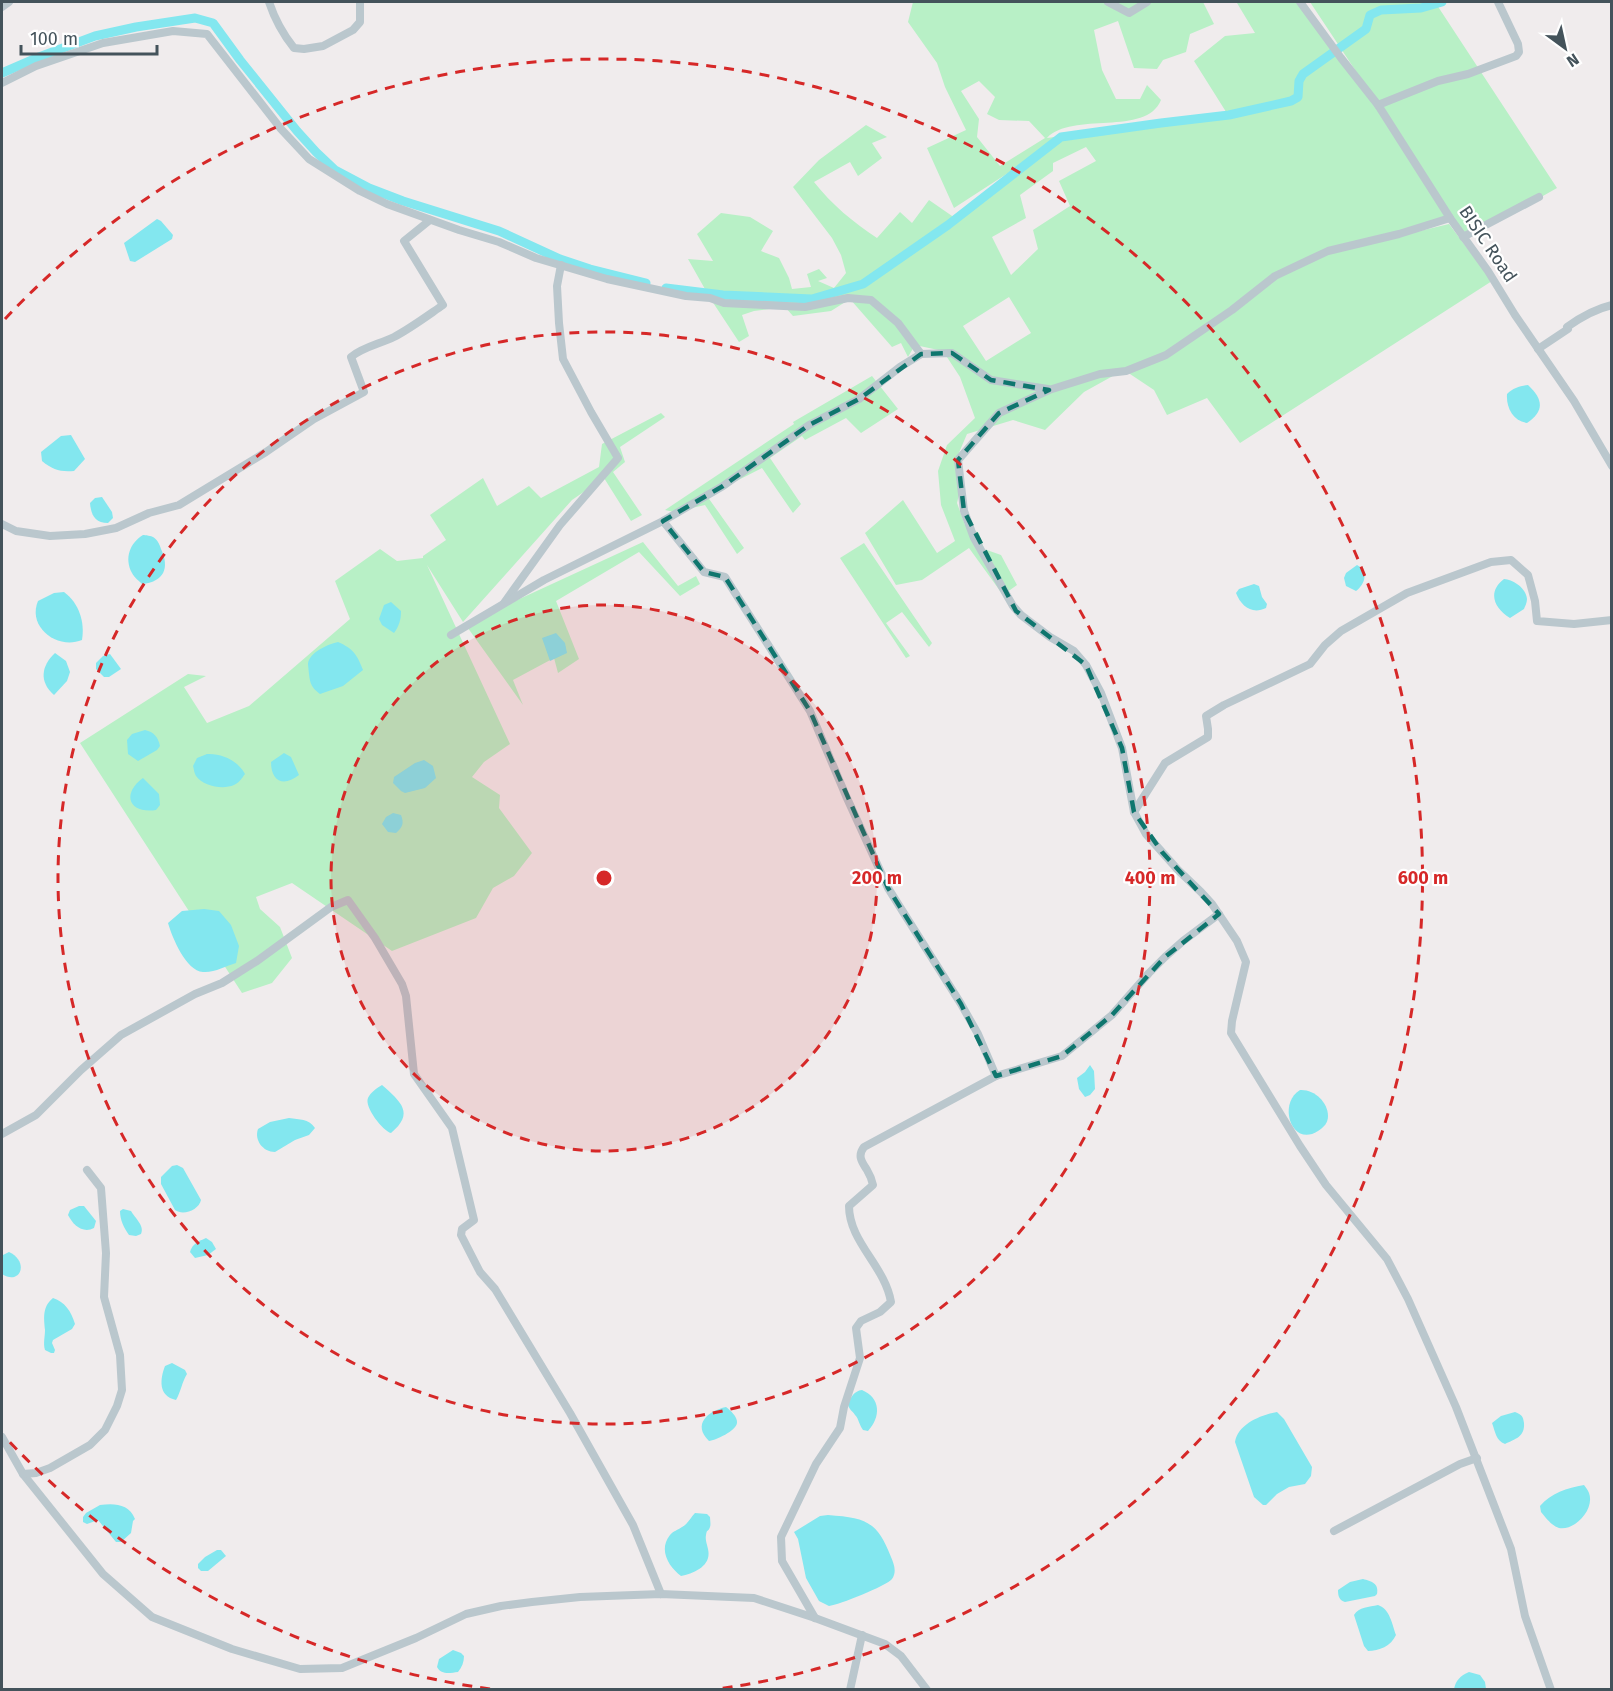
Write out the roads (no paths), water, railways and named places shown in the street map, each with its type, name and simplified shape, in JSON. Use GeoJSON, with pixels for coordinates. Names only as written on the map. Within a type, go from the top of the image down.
{"type":"FeatureCollection","features":[{"type":"Feature","properties":{"kind":"street"},"geometry":{"type":"LineString","coordinates":[[2,7],[9,2]]}},
{"type":"Feature","properties":{"kind":"street"},"geometry":{"type":"LineString","coordinates":[[269,2],[275,20],[285,37],[294,48],[304,49],[323,46],[353,30],[360,22],[360,2]]}},
{"type":"Feature","properties":{"kind":"street"},"geometry":{"type":"LineString","coordinates":[[1108,2],[1129,13],[1147,2]]}},
{"type":"Feature","properties":{"kind":"street","name":"BISIC Road"},"geometry":{"type":"LineString","coordinates":[[1300,2],[1378,105],[1450,218],[1574,401],[1611,466]]}},
{"type":"Feature","properties":{"kind":"street"},"geometry":{"type":"LineString","coordinates":[[1378,105],[1438,81],[1468,74],[1516,56],[1519,52],[1518,44],[1498,2]]}},
{"type":"Feature","properties":{"kind":"street"},"geometry":{"type":"LineString","coordinates":[[2,83],[36,66],[103,43],[173,31],[207,34],[281,129],[309,159],[387,204],[499,242],[536,258],[607,279],[686,296],[710,298],[724,303],[805,307],[848,298],[872,300],[898,323],[921,354]]}},
{"type":"Feature","properties":{"kind":"street"},"geometry":{"type":"LineString","coordinates":[[1463,237],[1539,197]]}},
{"type":"Feature","properties":{"kind":"street"},"geometry":{"type":"LineString","coordinates":[[1450,218],[1399,234],[1328,251],[1275,276],[1232,310],[1166,355],[1126,371],[1100,374],[1049,390],[999,413],[958,460],[964,511],[974,538],[1016,610],[1050,637],[1074,651],[1086,665],[1101,693],[1122,748],[1134,812],[1146,834],[1220,914],[1237,941],[1246,962],[1231,1033],[1326,1185],[1387,1259],[1433,1354],[1477,1458],[1511,1549],[1525,1616],[1551,1689]]}},
{"type":"Feature","properties":{"kind":"street"},"geometry":{"type":"LineString","coordinates":[[2,524],[16,531],[50,536],[85,534],[116,528],[148,513],[179,506],[314,419],[364,392],[351,357],[357,352],[412,327],[443,305],[404,241],[430,220]]}},
{"type":"Feature","properties":{"kind":"street"},"geometry":{"type":"LineString","coordinates":[[503,604],[560,525],[618,458],[564,359],[557,286],[561,265]]}},
{"type":"Feature","properties":{"kind":"street"},"geometry":{"type":"LineString","coordinates":[[1538,349],[1568,329],[1567,327],[1573,323],[1597,309],[1611,305]]}},
{"type":"Feature","properties":{"kind":"street"},"geometry":{"type":"LineString","coordinates":[[451,635],[544,580],[663,521],[723,486],[809,425],[860,399],[900,367],[921,354],[952,353],[991,380],[1049,390]]}},
{"type":"Feature","properties":{"kind":"street"},"geometry":{"type":"LineString","coordinates":[[663,521],[704,572],[725,577],[810,711],[888,888],[961,1004],[978,1034],[996,1077]]}},
{"type":"Feature","properties":{"kind":"street"},"geometry":{"type":"LineString","coordinates":[[1134,812],[1165,763],[1208,737],[1206,716],[1310,664],[1325,645],[1341,631],[1407,593],[1491,562],[1511,560],[1528,575],[1537,621],[1574,624],[1611,620]]}},
{"type":"Feature","properties":{"kind":"street"},"geometry":{"type":"LineString","coordinates":[[2,1134],[36,1114],[81,1070],[122,1035],[195,994],[222,983],[257,961],[331,907],[348,900],[375,938],[402,984],[406,996],[414,1074],[452,1128],[474,1220],[462,1229],[461,1235],[480,1272],[495,1289],[608,1479],[633,1525],[661,1594]]}},
{"type":"Feature","properties":{"kind":"street"},"geometry":{"type":"LineString","coordinates":[[815,1618],[782,1561],[781,1537],[816,1464],[840,1428],[844,1407],[860,1358],[856,1328],[861,1321],[880,1312],[891,1302],[889,1292],[875,1263],[849,1219],[849,1206],[873,1185],[861,1161],[861,1151],[864,1147],[996,1077],[1062,1056],[1112,1015],[1165,957],[1220,914]]}},
{"type":"Feature","properties":{"kind":"street"},"geometry":{"type":"LineString","coordinates":[[23,1474],[36,1473],[50,1468],[90,1445],[105,1430],[122,1390],[120,1355],[104,1297],[106,1253],[101,1188],[87,1170]]}},
{"type":"Feature","properties":{"kind":"street"},"geometry":{"type":"LineString","coordinates":[[2,1437],[23,1474],[103,1574],[152,1617],[232,1648],[300,1669],[342,1668],[416,1638],[466,1614],[489,1609],[580,1597],[661,1594],[754,1598],[815,1618],[885,1644],[901,1656],[927,1689]]}},
{"type":"Feature","properties":{"kind":"street"},"geometry":{"type":"LineString","coordinates":[[1335,1531],[1460,1464],[1477,1458]]}},
{"type":"Feature","properties":{"kind":"street"},"geometry":{"type":"LineString","coordinates":[[850,1689],[862,1635]]}},
{"type":"Feature","properties":{"kind":"water"},"geometry":{"type":"Polygon","coordinates":[[[157,219],[173,235],[172,239],[135,262],[130,261],[124,243],[157,219]]]}},
{"type":"Feature","properties":{"kind":"water"},"geometry":{"type":"Polygon","coordinates":[[[1528,385],[1537,395],[1540,405],[1537,414],[1527,423],[1518,420],[1511,413],[1507,394],[1528,385]]]}},
{"type":"Feature","properties":{"kind":"water"},"geometry":{"type":"Polygon","coordinates":[[[71,435],[85,459],[74,471],[57,470],[42,461],[41,452],[61,436],[71,435]]]}},
{"type":"Feature","properties":{"kind":"water"},"geometry":{"type":"Polygon","coordinates":[[[102,497],[112,512],[113,518],[108,523],[94,518],[91,511],[90,503],[95,498],[102,497]]]}},
{"type":"Feature","properties":{"kind":"water"},"geometry":{"type":"Polygon","coordinates":[[[143,535],[157,541],[164,556],[165,568],[156,580],[142,584],[132,573],[129,556],[135,542],[143,535]]]}},
{"type":"Feature","properties":{"kind":"water"},"geometry":{"type":"Polygon","coordinates":[[[1357,565],[1363,571],[1364,578],[1362,585],[1356,591],[1346,586],[1344,578],[1346,573],[1357,565]]]}},
{"type":"Feature","properties":{"kind":"water"},"geometry":{"type":"Polygon","coordinates":[[[1504,579],[1519,585],[1527,599],[1524,609],[1510,618],[1500,610],[1494,594],[1504,579]]]}},
{"type":"Feature","properties":{"kind":"water"},"geometry":{"type":"Polygon","coordinates":[[[1254,584],[1259,586],[1267,604],[1266,608],[1261,610],[1248,608],[1236,593],[1239,589],[1254,584]]]}},
{"type":"Feature","properties":{"kind":"water"},"geometry":{"type":"Polygon","coordinates":[[[64,592],[74,602],[80,613],[83,626],[82,640],[63,642],[54,639],[40,627],[37,619],[38,601],[54,593],[64,592]]]}},
{"type":"Feature","properties":{"kind":"water"},"geometry":{"type":"Polygon","coordinates":[[[391,602],[401,611],[401,617],[394,633],[382,625],[379,619],[384,605],[391,602]]]}},
{"type":"Feature","properties":{"kind":"water"},"geometry":{"type":"Polygon","coordinates":[[[556,633],[565,643],[567,653],[550,661],[542,638],[556,633]]]}},
{"type":"Feature","properties":{"kind":"water"},"geometry":{"type":"Polygon","coordinates":[[[338,642],[354,653],[363,670],[343,686],[320,694],[313,688],[309,677],[309,660],[320,649],[338,642]]]}},
{"type":"Feature","properties":{"kind":"water"},"geometry":{"type":"Polygon","coordinates":[[[55,653],[66,661],[70,672],[67,681],[54,695],[46,685],[44,674],[47,663],[55,653]]]}},
{"type":"Feature","properties":{"kind":"water"},"geometry":{"type":"Polygon","coordinates":[[[110,654],[121,669],[109,677],[104,677],[96,669],[96,663],[103,656],[110,654]]]}},
{"type":"Feature","properties":{"kind":"water"},"geometry":{"type":"Polygon","coordinates":[[[145,730],[155,735],[160,746],[138,761],[128,754],[127,740],[132,734],[145,730]]]}},
{"type":"Feature","properties":{"kind":"water"},"geometry":{"type":"Polygon","coordinates":[[[284,753],[291,757],[299,775],[288,781],[276,778],[271,762],[284,753]]]}},
{"type":"Feature","properties":{"kind":"water"},"geometry":{"type":"Polygon","coordinates":[[[207,754],[229,759],[245,774],[234,785],[224,787],[203,782],[196,776],[193,766],[197,758],[207,754]]]}},
{"type":"Feature","properties":{"kind":"water"},"geometry":{"type":"Polygon","coordinates":[[[424,760],[433,766],[436,778],[425,788],[405,793],[393,783],[394,777],[415,763],[424,760]]]}},
{"type":"Feature","properties":{"kind":"water"},"geometry":{"type":"Polygon","coordinates":[[[143,778],[159,794],[160,805],[156,810],[139,809],[131,802],[132,790],[143,778]]]}},
{"type":"Feature","properties":{"kind":"water"},"geometry":{"type":"Polygon","coordinates":[[[393,813],[401,815],[402,820],[402,825],[396,833],[388,832],[382,824],[386,817],[393,813]]]}},
{"type":"Feature","properties":{"kind":"water"},"geometry":{"type":"Polygon","coordinates":[[[204,909],[219,911],[231,925],[239,946],[236,963],[207,972],[197,970],[186,960],[176,944],[168,923],[182,911],[204,909]]]}},
{"type":"Feature","properties":{"kind":"water"},"geometry":{"type":"Polygon","coordinates":[[[1090,1065],[1094,1071],[1095,1089],[1085,1097],[1079,1089],[1077,1078],[1090,1065]]]}},
{"type":"Feature","properties":{"kind":"water"},"geometry":{"type":"Polygon","coordinates":[[[382,1085],[400,1102],[403,1108],[402,1119],[391,1133],[383,1128],[375,1118],[368,1102],[370,1094],[382,1085]]]}},
{"type":"Feature","properties":{"kind":"water"},"geometry":{"type":"Polygon","coordinates":[[[1300,1090],[1319,1097],[1327,1111],[1328,1118],[1325,1125],[1309,1135],[1301,1134],[1295,1129],[1289,1114],[1289,1105],[1293,1096],[1300,1090]]]}},
{"type":"Feature","properties":{"kind":"water"},"geometry":{"type":"Polygon","coordinates":[[[289,1118],[307,1121],[315,1128],[309,1135],[275,1152],[263,1148],[258,1141],[258,1129],[270,1122],[289,1118]]]}},
{"type":"Feature","properties":{"kind":"water"},"geometry":{"type":"Polygon","coordinates":[[[177,1165],[183,1168],[201,1200],[197,1207],[186,1212],[175,1210],[161,1184],[161,1177],[172,1166],[177,1165]]]}},
{"type":"Feature","properties":{"kind":"water"},"geometry":{"type":"Polygon","coordinates":[[[84,1206],[96,1221],[94,1228],[82,1229],[70,1219],[68,1215],[70,1210],[84,1206]]]}},
{"type":"Feature","properties":{"kind":"water"},"geometry":{"type":"Polygon","coordinates":[[[123,1209],[131,1211],[137,1219],[142,1228],[141,1234],[129,1235],[121,1218],[120,1211],[123,1209]]]}},
{"type":"Feature","properties":{"kind":"water"},"geometry":{"type":"Polygon","coordinates":[[[206,1238],[216,1249],[208,1255],[195,1258],[190,1252],[192,1247],[206,1238]]]}},
{"type":"Feature","properties":{"kind":"water"},"geometry":{"type":"Polygon","coordinates":[[[9,1252],[19,1261],[21,1267],[18,1275],[14,1277],[2,1274],[3,1255],[9,1252]]]}},
{"type":"Feature","properties":{"kind":"water"},"geometry":{"type":"Polygon","coordinates":[[[53,1298],[67,1308],[75,1324],[72,1329],[53,1340],[55,1350],[51,1353],[44,1347],[44,1317],[45,1309],[53,1298]]]}},
{"type":"Feature","properties":{"kind":"water"},"geometry":{"type":"Polygon","coordinates":[[[172,1363],[185,1370],[187,1374],[176,1400],[166,1395],[162,1386],[165,1366],[172,1363]]]}},
{"type":"Feature","properties":{"kind":"water"},"geometry":{"type":"Polygon","coordinates":[[[862,1390],[873,1398],[877,1408],[875,1420],[868,1431],[863,1430],[848,1404],[855,1393],[862,1390]]]}},
{"type":"Feature","properties":{"kind":"water"},"geometry":{"type":"Polygon","coordinates":[[[726,1407],[736,1418],[736,1426],[725,1435],[709,1441],[702,1429],[704,1419],[713,1412],[726,1407]]]}},
{"type":"Feature","properties":{"kind":"water"},"geometry":{"type":"Polygon","coordinates":[[[1277,1412],[1284,1419],[1312,1467],[1311,1476],[1305,1484],[1289,1487],[1263,1505],[1254,1497],[1235,1442],[1245,1425],[1264,1415],[1277,1412]]]}},
{"type":"Feature","properties":{"kind":"water"},"geometry":{"type":"Polygon","coordinates":[[[1515,1412],[1523,1417],[1523,1431],[1519,1437],[1505,1444],[1502,1443],[1492,1423],[1501,1416],[1515,1412]]]}},
{"type":"Feature","properties":{"kind":"water"},"geometry":{"type":"Polygon","coordinates":[[[1584,1485],[1589,1493],[1589,1506],[1582,1518],[1571,1526],[1559,1528],[1541,1512],[1540,1506],[1554,1494],[1584,1485]]]}},
{"type":"Feature","properties":{"kind":"water"},"geometry":{"type":"Polygon","coordinates":[[[111,1504],[125,1507],[135,1519],[131,1533],[121,1542],[116,1542],[98,1520],[87,1524],[83,1522],[86,1513],[100,1505],[111,1504]]]}},
{"type":"Feature","properties":{"kind":"water"},"geometry":{"type":"Polygon","coordinates":[[[695,1513],[707,1514],[710,1517],[706,1537],[709,1555],[701,1568],[681,1576],[666,1558],[665,1546],[671,1534],[686,1525],[695,1513]]]}},
{"type":"Feature","properties":{"kind":"water"},"geometry":{"type":"Polygon","coordinates":[[[820,1516],[861,1520],[875,1529],[886,1545],[895,1571],[892,1579],[881,1586],[829,1606],[819,1601],[806,1578],[798,1539],[794,1532],[820,1516]]]}},
{"type":"Feature","properties":{"kind":"water"},"geometry":{"type":"Polygon","coordinates":[[[217,1550],[221,1550],[226,1556],[208,1571],[201,1571],[198,1564],[217,1550]]]}},
{"type":"Feature","properties":{"kind":"water"},"geometry":{"type":"Polygon","coordinates":[[[1363,1579],[1376,1585],[1377,1594],[1375,1596],[1345,1602],[1340,1599],[1338,1590],[1350,1582],[1363,1579]]]}},
{"type":"Feature","properties":{"kind":"water"},"geometry":{"type":"Polygon","coordinates":[[[1378,1605],[1388,1613],[1396,1635],[1384,1647],[1368,1651],[1364,1646],[1354,1615],[1361,1609],[1378,1605]]]}},
{"type":"Feature","properties":{"kind":"water"},"geometry":{"type":"Polygon","coordinates":[[[453,1650],[464,1656],[461,1668],[458,1672],[441,1671],[437,1667],[439,1659],[453,1650]]]}},
{"type":"Feature","properties":{"kind":"water"},"geometry":{"type":"Polygon","coordinates":[[[1469,1672],[1480,1675],[1485,1682],[1486,1689],[1454,1689],[1459,1679],[1469,1672]]]}},
{"type":"Feature","properties":{"kind":"waterway"},"geometry":{"type":"LineString","coordinates":[[666,288],[723,295],[812,299],[863,284],[948,225],[1061,137],[1229,115],[1291,101],[1298,97],[1299,81],[1303,74],[1366,29],[1370,15],[1381,10],[1421,8],[1442,2]]}},
{"type":"Feature","properties":{"kind":"waterway"},"geometry":{"type":"LineString","coordinates":[[2,73],[95,36],[195,18],[213,23],[297,131],[335,170],[369,188],[499,231],[560,259],[646,283]]}}]}
